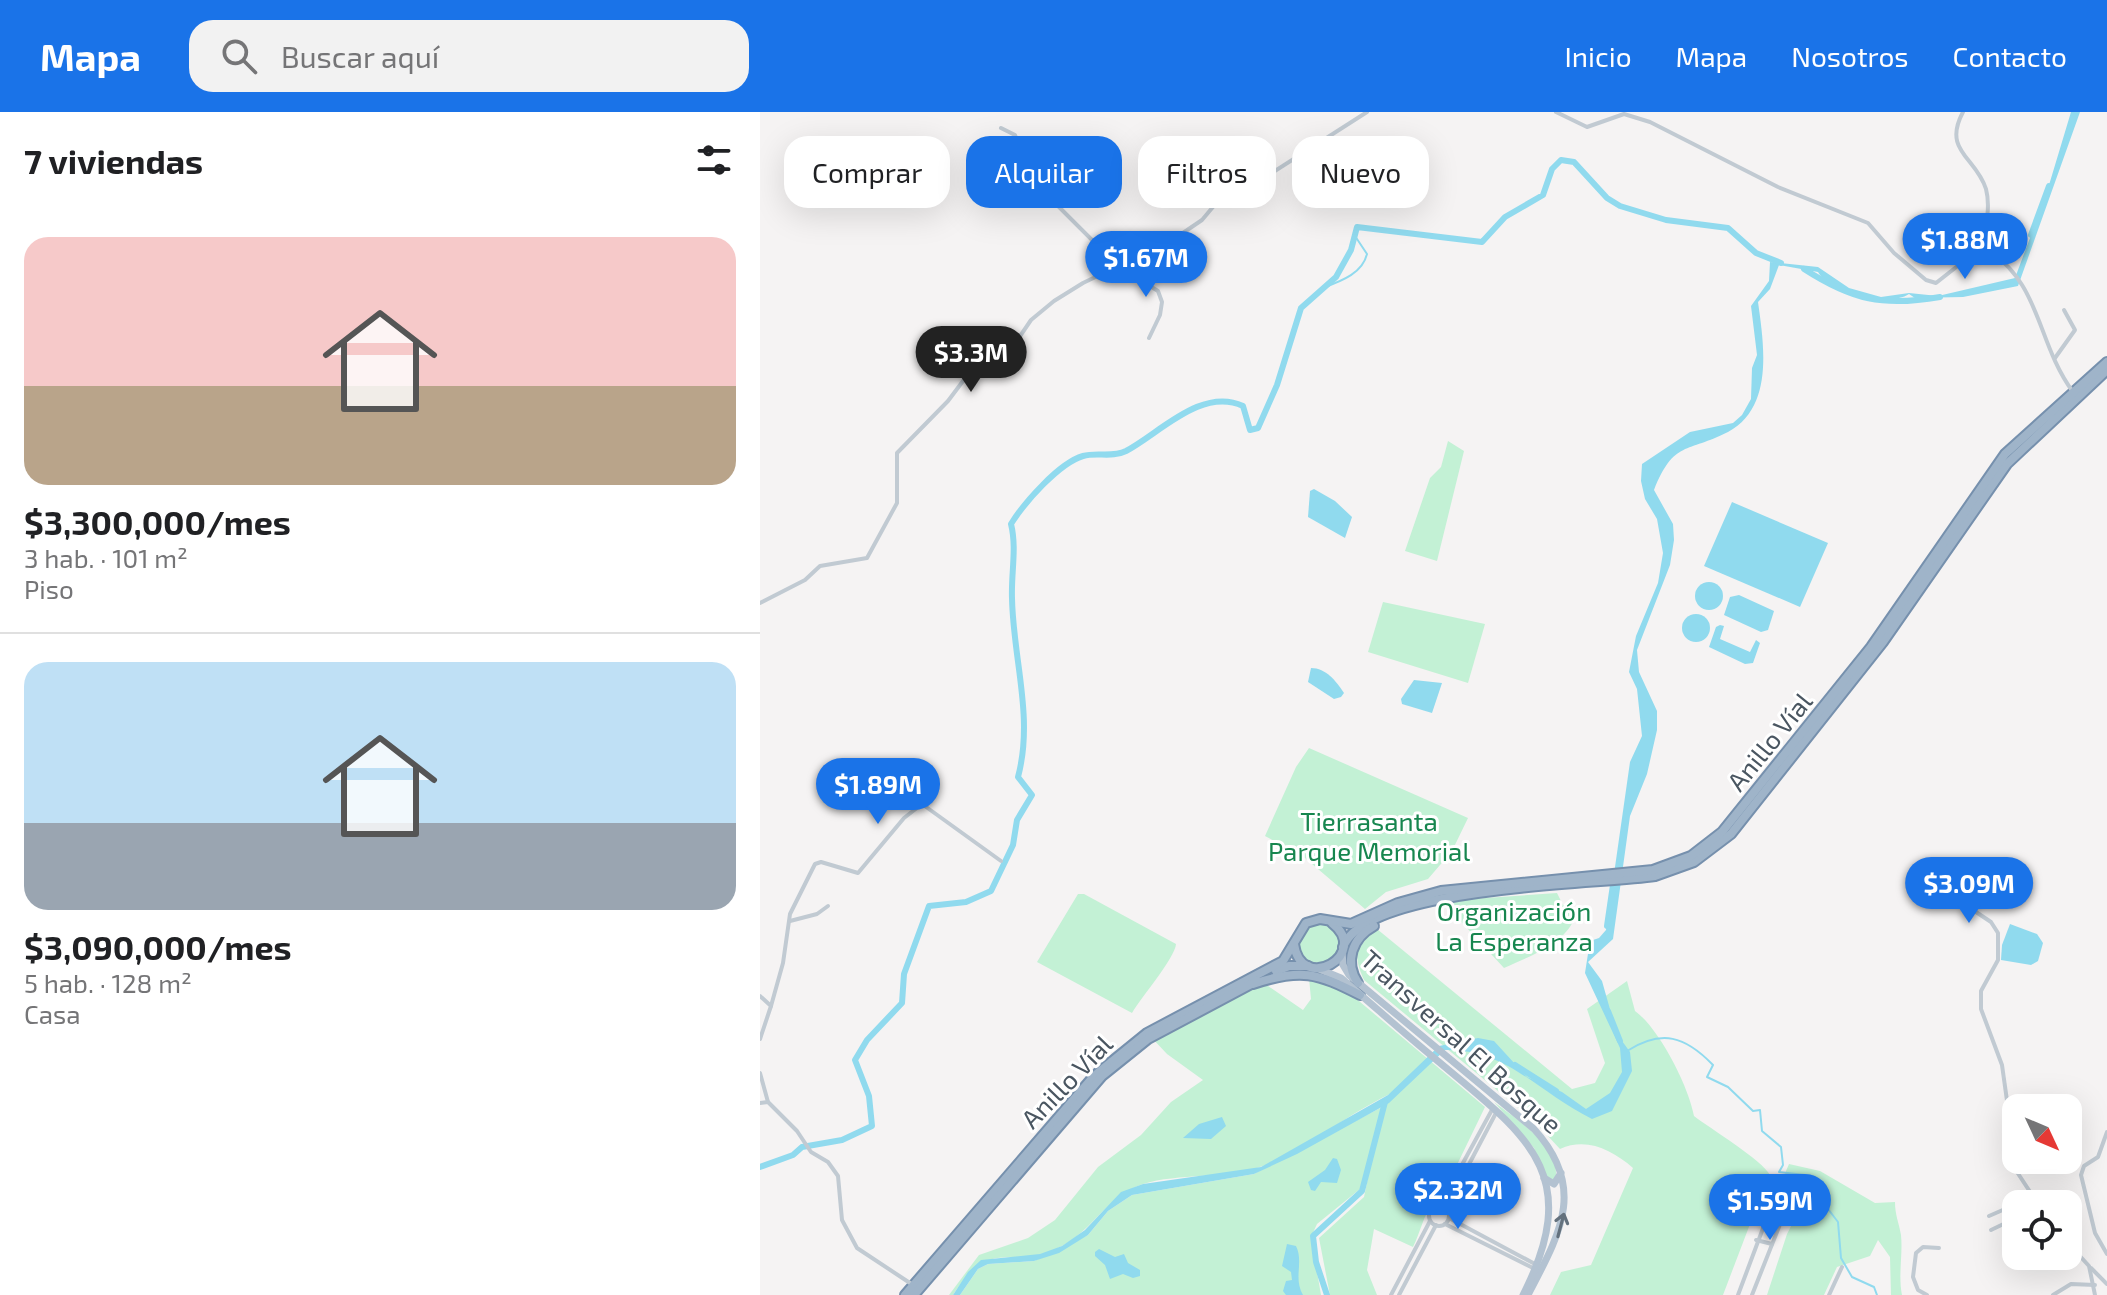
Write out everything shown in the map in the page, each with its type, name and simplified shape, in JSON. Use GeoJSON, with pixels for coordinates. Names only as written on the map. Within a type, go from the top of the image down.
{"type":"FeatureCollection","features":[{"type":"Feature","properties":{"kind":"highway","name":"Anillo Víal"},"geometry":{"type":"LineString","coordinates":[[1631,876],[1684,859],[1722,832],[1871,647],[1987,476],[2020,439],[2107,362]]}},
{"type":"Feature","properties":{"kind":"highway","name":"Anillo Víal"},"geometry":{"type":"LineString","coordinates":[[1330,922],[1354,923],[1409,899],[1441,891],[1631,876],[1685,867],[1710,853],[1731,834],[1883,642],[2007,464],[2107,370]]}},
{"type":"Feature","properties":{"kind":"highway","name":"Anillo Víal"},"geometry":{"type":"LineString","coordinates":[[1343,949],[1357,929],[1394,912],[1448,896],[1608,878]]}},
{"type":"Feature","properties":{"kind":"highway"},"geometry":{"type":"LineString","coordinates":[[1358,983],[1350,960],[1356,941],[1366,930],[1394,912]]}},
{"type":"Feature","properties":{"kind":"highway"},"geometry":{"type":"LineString","coordinates":[[1320,919],[1330,922],[1341,932],[1343,949],[1333,964],[1319,969],[1308,966],[1297,955],[1294,943],[1299,930],[1306,923],[1320,919]]}},
{"type":"Feature","properties":{"kind":"highway","name":"Anillo Víal"},"geometry":{"type":"LineString","coordinates":[[914,1290],[1068,1104],[1116,1056],[1154,1029],[1280,963],[1294,943]]}},
{"type":"Feature","properties":{"kind":"highway","name":"Anillo Víal"},"geometry":{"type":"LineString","coordinates":[[905,1295],[914,1290],[1102,1076],[1148,1039],[1249,985],[1289,966],[1308,966]]}},
{"type":"Feature","properties":{"kind":"highway"},"geometry":{"type":"LineString","coordinates":[[1249,985],[1283,975],[1308,973],[1329,978],[1360,995]]}},
{"type":"Feature","properties":{"kind":"main road","name":"Transversal El Bosque"},"geometry":{"type":"LineString","coordinates":[[1343,949],[1344,968],[1358,983],[1496,1107],[1527,1141],[1544,1178],[1547,1201],[1546,1237],[1525,1295]]}},
{"type":"Feature","properties":{"kind":"main road","name":"Transversal El Bosque"},"geometry":{"type":"LineString","coordinates":[[1319,969],[1335,974],[1430,1049]]}},
{"type":"Feature","properties":{"kind":"main road","name":"Transversal El Bosque"},"geometry":{"type":"LineString","coordinates":[[1442,1060],[1534,1129],[1549,1147],[1561,1172],[1565,1195],[1561,1229],[1525,1295]]}},
{"type":"Feature","properties":{"kind":"main road"},"geometry":{"type":"LineString","coordinates":[[1544,1178],[1549,1183],[1556,1183],[1561,1172]]}},
{"type":"Feature","properties":{"kind":"main road"},"geometry":{"type":"LineString","coordinates":[[1547,1201],[1554,1192],[1565,1195]]}},
{"type":"Feature","properties":{"kind":"street"},"geometry":{"type":"LineString","coordinates":[[760,603],[805,580],[820,566],[867,558],[897,503],[899,451],[948,401],[975,365],[1016,342],[1031,320],[1054,301],[1174,239],[1202,220],[1223,195],[1267,176],[1367,112]]}},
{"type":"Feature","properties":{"kind":"street"},"geometry":{"type":"LineString","coordinates":[[1556,112],[1587,127],[1624,114],[1650,122],[1778,187],[1868,223],[1894,253],[1931,283],[1942,281],[1983,246],[1987,192],[1978,172],[1956,141],[1957,126],[1963,112]]}},
{"type":"Feature","properties":{"kind":"street"},"geometry":{"type":"LineString","coordinates":[[1001,128],[1015,135],[1022,154],[1015,161],[1000,161],[996,165],[998,174],[1019,179],[1048,196],[1119,267],[1153,285],[1161,296],[1159,318],[1149,338]]}},
{"type":"Feature","properties":{"kind":"street"},"geometry":{"type":"LineString","coordinates":[[1983,246],[2028,290],[2055,358],[2073,392]]}},
{"type":"Feature","properties":{"kind":"street"},"geometry":{"type":"LineString","coordinates":[[2055,358],[2075,330],[2064,310]]}},
{"type":"Feature","properties":{"kind":"street"},"geometry":{"type":"LineString","coordinates":[[760,1039],[783,963],[789,921],[815,864],[821,862],[858,873],[904,818],[922,804],[1001,861]]}},
{"type":"Feature","properties":{"kind":"street"},"geometry":{"type":"LineString","coordinates":[[1936,886],[1951,887],[1996,927],[1998,960],[1981,991],[1981,1009],[2002,1065],[2017,1172],[2030,1190]]}},
{"type":"Feature","properties":{"kind":"street"},"geometry":{"type":"LineString","coordinates":[[789,921],[817,914],[828,906]]}},
{"type":"Feature","properties":{"kind":"street"},"geometry":{"type":"LineString","coordinates":[[760,996],[771,1006]]}},
{"type":"Feature","properties":{"kind":"street"},"geometry":{"type":"LineString","coordinates":[[760,1073],[768,1102],[797,1131],[811,1152],[828,1162],[838,1176],[842,1220],[857,1248],[914,1290]]}},
{"type":"Feature","properties":{"kind":"street"},"geometry":{"type":"LineString","coordinates":[[760,1103],[768,1102]]}},
{"type":"Feature","properties":{"kind":"street"},"geometry":{"type":"LineString","coordinates":[[1391,1295],[1430,1221],[1430,1211],[1440,1205],[1496,1107]]}},
{"type":"Feature","properties":{"kind":"street"},"geometry":{"type":"LineString","coordinates":[[1496,1107],[1446,1208],[1449,1218],[1536,1267]]}},
{"type":"Feature","properties":{"kind":"street"},"geometry":{"type":"LineString","coordinates":[[2107,1132],[2098,1157],[2084,1166],[2081,1175],[2095,1233],[2107,1254]]}},
{"type":"Feature","properties":{"kind":"street"},"geometry":{"type":"LineString","coordinates":[[1780,1183],[1794,1189],[1751,1295],[1738,1293],[1756,1240],[1780,1183]]}},
{"type":"Feature","properties":{"kind":"street"},"geometry":{"type":"LineString","coordinates":[[1440,1205],[1446,1208]]}},
{"type":"Feature","properties":{"kind":"street"},"geometry":{"type":"LineString","coordinates":[[1989,1216],[2002,1210]]}},
{"type":"Feature","properties":{"kind":"street"},"geometry":{"type":"LineString","coordinates":[[1445,1224],[1449,1218]]}},
{"type":"Feature","properties":{"kind":"street"},"geometry":{"type":"LineString","coordinates":[[1430,1221],[1436,1225],[1445,1224],[1536,1267]]}},
{"type":"Feature","properties":{"kind":"street"},"geometry":{"type":"LineString","coordinates":[[1399,1295],[1436,1225]]}},
{"type":"Feature","properties":{"kind":"street"},"geometry":{"type":"LineString","coordinates":[[1991,1230],[2002,1225]]}},
{"type":"Feature","properties":{"kind":"street"},"geometry":{"type":"LineString","coordinates":[[1756,1240],[1772,1244]]}},
{"type":"Feature","properties":{"kind":"street"},"geometry":{"type":"LineString","coordinates":[[1927,1295],[1918,1290],[1913,1277],[1916,1253],[1923,1247],[1939,1248]]}},
{"type":"Feature","properties":{"kind":"street"},"geometry":{"type":"LineString","coordinates":[[2082,1258],[2107,1284]]}},
{"type":"Feature","properties":{"kind":"street"},"geometry":{"type":"LineString","coordinates":[[2089,1266],[2095,1295]]}},
{"type":"Feature","properties":{"kind":"street"},"geometry":{"type":"LineString","coordinates":[[1829,1295],[1842,1267]]}},
{"type":"Feature","properties":{"kind":"street"},"geometry":{"type":"LineString","coordinates":[[899,1278],[905,1295]]}},
{"type":"Feature","properties":{"kind":"street"},"geometry":{"type":"LineString","coordinates":[[2053,1295],[2071,1284],[2095,1285]]}},
{"type":"Feature","properties":{"kind":"street"},"geometry":{"type":"LineString","coordinates":[[1912,1295],[1918,1290]]}},
{"type":"Feature","properties":{"kind":"green space"},"geometry":{"type":"Polygon","coordinates":[[[1448,441],[1464,451],[1437,561],[1405,551],[1430,478],[1441,467],[1448,441]]]}},
{"type":"Feature","properties":{"kind":"green space"},"geometry":{"type":"Polygon","coordinates":[[[1383,602],[1485,624],[1468,683],[1368,652],[1383,602]]]}},
{"type":"Feature","properties":{"kind":"green space","name":"Tierrasanta Parque Memorial"},"geometry":{"type":"Polygon","coordinates":[[[1309,748],[1468,818],[1452,851],[1428,879],[1386,892],[1365,909],[1305,858],[1265,836],[1296,767],[1309,748]]]}},
{"type":"Feature","properties":{"kind":"green space","name":"Organización La Esperanza"},"geometry":{"type":"Polygon","coordinates":[[[1557,893],[1563,905],[1576,913],[1565,933],[1547,947],[1504,968],[1442,901],[1557,893]]]}},
{"type":"Feature","properties":{"kind":"green space"},"geometry":{"type":"Polygon","coordinates":[[[1078,894],[1084,894],[1176,944],[1164,968],[1132,1013],[1037,962],[1078,894]]]}},
{"type":"Feature","properties":{"kind":"green space"},"geometry":{"type":"Polygon","coordinates":[[[1319,924],[1333,930],[1339,944],[1333,958],[1319,964],[1305,958],[1299,944],[1305,930],[1319,924]]]}},
{"type":"Feature","properties":{"kind":"green space"},"geometry":{"type":"Polygon","coordinates":[[[1377,929],[1572,1089],[1595,1083],[1605,1063],[1587,1009],[1627,981],[1635,1011],[1654,1030],[1672,1059],[1694,1116],[1747,1153],[1770,1175],[1783,1178],[1789,1164],[1820,1171],[1875,1203],[1895,1202],[1901,1235],[1902,1295],[1891,1295],[1890,1257],[1878,1240],[1870,1256],[1837,1267],[1824,1295],[1767,1295],[1787,1234],[1814,1181],[1794,1187],[1780,1181],[1763,1190],[1723,1295],[1550,1295],[1561,1272],[1591,1265],[1633,1168],[1599,1147],[1580,1144],[1560,1149],[1534,1121],[1364,980],[1358,952],[1377,929]]]}},
{"type":"Feature","properties":{"kind":"green space"},"geometry":{"type":"Polygon","coordinates":[[[1309,978],[1353,996],[1485,1107],[1439,1202],[1433,1202],[1427,1212],[1413,1247],[1374,1229],[1367,1270],[1377,1295],[1330,1295],[1319,1238],[1364,1197],[1377,1134],[1360,1189],[1317,1224],[1311,1237],[1321,1295],[960,1295],[978,1269],[988,1264],[1034,1261],[1088,1235],[1108,1211],[1132,1195],[1254,1174],[1384,1106],[1390,1094],[1263,1166],[1234,1173],[1172,1178],[1130,1189],[1062,1246],[1029,1256],[991,1259],[967,1276],[953,1295],[949,1295],[979,1255],[1028,1238],[1055,1220],[1098,1167],[1141,1135],[1171,1102],[1203,1080],[1167,1054],[1151,1037],[1258,979],[1303,1010],[1311,999],[1309,978]]]}},
{"type":"Feature","properties":{"kind":"green space"},"geometry":{"type":"Polygon","coordinates":[[[1494,1102],[1545,1146],[1556,1169],[1555,1181],[1548,1180],[1534,1148],[1494,1102]]]}},
{"type":"Feature","properties":{"kind":"water"},"geometry":{"type":"Polygon","coordinates":[[[2071,112],[2080,112],[2018,286],[1963,297],[1915,298],[1909,294],[1900,298],[1874,298],[1834,286],[1818,272],[1779,265],[1770,289],[1758,302],[1763,355],[1759,391],[1753,407],[1743,421],[1728,432],[1675,455],[1661,474],[1654,490],[1673,524],[1674,540],[1670,565],[1637,650],[1639,672],[1657,711],[1657,730],[1647,774],[1630,816],[1613,939],[1588,962],[1602,981],[1617,1034],[1630,1052],[1632,1071],[1612,1111],[1592,1119],[1505,1064],[1467,1052],[1445,1050],[1389,1103],[1297,1154],[1254,1174],[1132,1195],[1108,1211],[1088,1235],[1059,1253],[1034,1261],[988,1264],[978,1269],[960,1295],[953,1295],[968,1272],[981,1260],[1040,1254],[1062,1246],[1085,1230],[1121,1192],[1143,1184],[1261,1167],[1388,1095],[1439,1046],[1478,1038],[1494,1041],[1527,1077],[1562,1092],[1586,1109],[1610,1093],[1622,1072],[1620,1048],[1585,973],[1590,941],[1599,938],[1606,930],[1630,762],[1642,736],[1637,689],[1629,672],[1636,636],[1658,583],[1663,553],[1657,519],[1645,499],[1641,481],[1642,464],[1690,432],[1733,423],[1742,415],[1751,399],[1752,368],[1757,355],[1751,306],[1769,281],[1770,262],[1818,267],[1849,288],[1881,297],[1909,293],[1938,296],[2015,278],[2046,195],[2071,112]]]}},
{"type":"Feature","properties":{"kind":"water"},"geometry":{"type":"Polygon","coordinates":[[[1314,489],[1335,501],[1352,517],[1345,538],[1308,517],[1310,491],[1314,489]]]}},
{"type":"Feature","properties":{"kind":"water"},"geometry":{"type":"Polygon","coordinates":[[[1732,502],[1828,543],[1800,607],[1704,566],[1732,502]]]}},
{"type":"Feature","properties":{"kind":"water"},"geometry":{"type":"Polygon","coordinates":[[[1709,582],[1719,586],[1723,596],[1719,606],[1709,610],[1699,606],[1695,596],[1699,586],[1709,582]]]}},
{"type":"Feature","properties":{"kind":"water"},"geometry":{"type":"Polygon","coordinates":[[[1739,595],[1774,611],[1768,630],[1761,632],[1724,615],[1730,597],[1739,595]]]}},
{"type":"Feature","properties":{"kind":"water"},"geometry":{"type":"Polygon","coordinates":[[[1696,614],[1706,618],[1710,628],[1706,638],[1696,642],[1686,638],[1682,628],[1686,618],[1696,614]]]}},
{"type":"Feature","properties":{"kind":"water"},"geometry":{"type":"Polygon","coordinates":[[[1724,626],[1720,639],[1750,652],[1756,640],[1760,643],[1753,663],[1745,664],[1709,647],[1716,627],[1724,626]]]}},
{"type":"Feature","properties":{"kind":"water"},"geometry":{"type":"Polygon","coordinates":[[[1311,668],[1330,676],[1344,693],[1341,697],[1334,699],[1308,682],[1311,668]]]}},
{"type":"Feature","properties":{"kind":"water"},"geometry":{"type":"Polygon","coordinates":[[[1414,680],[1442,683],[1432,713],[1402,704],[1401,699],[1414,680]]]}},
{"type":"Feature","properties":{"kind":"water"},"geometry":{"type":"Polygon","coordinates":[[[2010,924],[2037,934],[2043,943],[2038,961],[2031,965],[2001,960],[2002,945],[2010,924]]]}},
{"type":"Feature","properties":{"kind":"water"},"geometry":{"type":"Polygon","coordinates":[[[1222,1117],[1226,1126],[1211,1139],[1183,1138],[1199,1124],[1222,1117]]]}},
{"type":"Feature","properties":{"kind":"water"},"geometry":{"type":"Polygon","coordinates":[[[1333,1158],[1337,1159],[1341,1170],[1337,1183],[1321,1182],[1315,1191],[1311,1190],[1308,1182],[1325,1170],[1333,1158]]]}},
{"type":"Feature","properties":{"kind":"water"},"geometry":{"type":"Polygon","coordinates":[[[1287,1244],[1296,1246],[1298,1252],[1299,1282],[1303,1295],[1286,1295],[1283,1291],[1286,1281],[1292,1280],[1291,1272],[1282,1266],[1287,1244]]]}},
{"type":"Feature","properties":{"kind":"water"},"geometry":{"type":"Polygon","coordinates":[[[1099,1249],[1115,1257],[1124,1254],[1128,1263],[1140,1270],[1140,1276],[1133,1278],[1123,1274],[1110,1279],[1105,1265],[1095,1256],[1099,1249]]]}},
{"type":"Feature","properties":{"kind":"waterway"},"geometry":{"type":"LineString","coordinates":[[760,1167],[793,1155],[802,1147],[842,1140],[872,1126],[869,1096],[855,1060],[867,1040],[902,1003],[904,974],[929,906],[966,902],[991,891],[1013,845],[1017,820],[1032,795],[1018,777],[1024,732],[1013,621],[1014,542],[1011,524],[1053,475],[1083,456],[1126,451],[1196,407],[1212,402],[1243,406],[1250,430],[1258,428],[1277,385],[1301,308],[1336,277],[1351,250],[1357,227],[1482,242],[1505,217],[1543,195],[1552,169],[1561,160],[1574,162],[1607,198],[1620,206],[1666,220],[1728,228],[1756,253],[1781,263]]}},
{"type":"Feature","properties":{"kind":"waterway"},"geometry":{"type":"LineString","coordinates":[[2031,235],[2049,186]]}},
{"type":"Feature","properties":{"kind":"waterway"},"geometry":{"type":"LineString","coordinates":[[1320,289],[1348,277],[1364,261],[1367,254],[1355,236]]}},
{"type":"Feature","properties":{"kind":"waterway"},"geometry":{"type":"LineString","coordinates":[[1804,269],[1837,288],[1869,298],[1901,301],[1940,297]]}},
{"type":"Feature","properties":{"kind":"waterway"},"geometry":{"type":"LineString","coordinates":[[1607,926],[1614,878]]}},
{"type":"Feature","properties":{"kind":"waterway"},"geometry":{"type":"LineString","coordinates":[[1608,1011],[1620,1041]]}},
{"type":"Feature","properties":{"kind":"waterway"},"geometry":{"type":"LineString","coordinates":[[1627,1051],[1662,1038],[1683,1042],[1713,1065],[1707,1077],[1728,1087],[1753,1111],[1760,1110],[1762,1131],[1781,1147],[1783,1165],[1779,1172],[1813,1176],[1823,1182],[1825,1205],[1838,1222],[1841,1258],[1852,1277],[1874,1287],[1877,1295]]}},
{"type":"Feature","properties":{"kind":"waterway"},"geometry":{"type":"LineString","coordinates":[[1515,1065],[1556,1091]]}},
{"type":"Feature","properties":{"kind":"waterway"},"geometry":{"type":"LineString","coordinates":[[1327,1295],[1316,1262],[1313,1236],[1362,1191],[1385,1102]]}}]}
